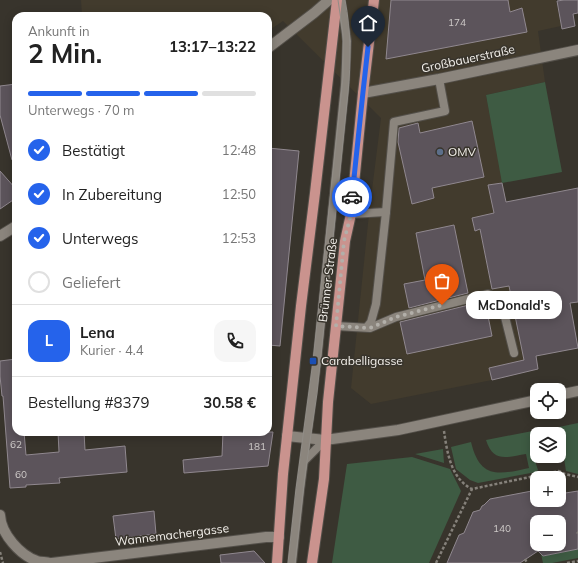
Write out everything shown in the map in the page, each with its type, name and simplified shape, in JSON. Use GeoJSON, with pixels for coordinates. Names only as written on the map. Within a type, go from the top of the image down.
{"type":"FeatureCollection","features":[{"type":"Feature","properties":{"kind":"main road","name":"Brünner Straße"},"geometry":{"type":"LineString","coordinates":[[276,563],[300,306],[338,0]]}},
{"type":"Feature","properties":{"kind":"main road","name":"Brünner Straße"},"geometry":{"type":"LineString","coordinates":[[312,563],[324,479],[325,440],[344,241],[351,214],[374,0]]}},
{"type":"Feature","properties":{"kind":"street"},"geometry":{"type":"LineString","coordinates":[[272,45],[314,13],[328,0]]}},
{"type":"Feature","properties":{"kind":"street","name":"Großbauerstraße"},"geometry":{"type":"LineString","coordinates":[[363,92],[439,79],[578,50]]}},
{"type":"Feature","properties":{"kind":"street"},"geometry":{"type":"LineString","coordinates":[[0,236],[12,228]]}},
{"type":"Feature","properties":{"kind":"street"},"geometry":{"type":"LineString","coordinates":[[566,394],[578,391]]}},
{"type":"Feature","properties":{"kind":"street"},"geometry":{"type":"LineString","coordinates":[[287,436],[325,440],[398,430],[530,401]]}},
{"type":"Feature","properties":{"kind":"street"},"geometry":{"type":"LineString","coordinates":[[0,515],[3,529],[11,541],[28,556],[38,561],[51,563]]}},
{"type":"Feature","properties":{"kind":"street","name":"Wannemachergasse"},"geometry":{"type":"LineString","coordinates":[[51,563],[266,537],[279,538]]}},
{"type":"Feature","properties":{"kind":"lane"},"geometry":{"type":"LineString","coordinates":[[292,563],[303,462],[321,324],[347,64],[346,27],[341,0]]}},
{"type":"Feature","properties":{"kind":"lane"},"geometry":{"type":"LineString","coordinates":[[368,327],[376,304],[394,122],[445,111],[439,79]]}},
{"type":"Feature","properties":{"kind":"lane"},"geometry":{"type":"LineString","coordinates":[[351,214],[386,212]]}},
{"type":"Feature","properties":{"kind":"lane"},"geometry":{"type":"LineString","coordinates":[[336,326],[368,327],[396,317],[488,294],[501,301],[514,353]]}},
{"type":"Feature","properties":{"kind":"lane"},"geometry":{"type":"LineString","coordinates":[[303,462],[325,440]]}},
{"type":"Feature","properties":{"kind":"path"},"geometry":{"type":"LineString","coordinates":[[442,420],[446,446],[454,472],[466,486],[472,489],[559,471],[578,477]]}},
{"type":"Feature","properties":{"kind":"path"},"geometry":{"type":"LineString","coordinates":[[436,563],[472,489]]}},
{"type":"Feature","properties":{"kind":"path"},"geometry":{"type":"LineString","coordinates":[[0,552],[3,563]]}},
{"type":"Feature","properties":{"kind":"path"},"geometry":{"type":"LineString","coordinates":[[525,559],[528,563]]}},
{"type":"Feature","properties":{"kind":"path"},"geometry":{"type":"LineString","coordinates":[[567,563],[578,561]]}},
{"type":"Feature","properties":{"kind":"shaded area"},"geometry":{"type":"Polygon","coordinates":[[[81,0],[556,0],[561,26],[538,31],[545,82],[486,95],[538,369],[492,380],[371,404],[351,388],[369,214],[381,118],[283,21],[272,28],[272,12],[82,12],[81,0]]]}},
{"type":"Feature","properties":{"kind":"green space"},"geometry":{"type":"Polygon","coordinates":[[[545,82],[562,172],[502,183],[486,95],[545,82]]]}},
{"type":"Feature","properties":{"kind":"green space"},"geometry":{"type":"Polygon","coordinates":[[[578,423],[578,474],[566,471],[565,463],[566,463],[566,427],[559,427],[578,423]]]}},
{"type":"Feature","properties":{"kind":"green space"},"geometry":{"type":"Polygon","coordinates":[[[530,432],[530,463],[536,463],[538,470],[530,471],[530,473],[478,483],[470,480],[456,469],[451,447],[471,442],[480,463],[492,472],[499,473],[529,468],[526,454],[502,457],[493,452],[486,440],[530,432]]]}},
{"type":"Feature","properties":{"kind":"green space"},"geometry":{"type":"Polygon","coordinates":[[[443,449],[444,463],[415,454],[443,449]]]}},
{"type":"Feature","properties":{"kind":"green space"},"geometry":{"type":"Polygon","coordinates":[[[412,457],[450,469],[461,491],[429,563],[332,563],[347,464],[412,457]]]}},
{"type":"Feature","properties":{"kind":"green space"},"geometry":{"type":"Polygon","coordinates":[[[578,549],[578,558],[552,563],[543,563],[541,554],[543,556],[578,549]]]}},
{"type":"Feature","properties":{"kind":"building"},"geometry":{"type":"Polygon","coordinates":[[[391,0],[508,0],[510,12],[522,8],[527,32],[386,59],[391,0]]]}},
{"type":"Feature","properties":{"kind":"building"},"geometry":{"type":"Polygon","coordinates":[[[578,0],[578,13],[573,14],[575,26],[562,29],[557,1],[578,0]]]}},
{"type":"Feature","properties":{"kind":"building"},"geometry":{"type":"Polygon","coordinates":[[[12,84],[12,160],[0,115],[0,86],[12,84]]]}},
{"type":"Feature","properties":{"kind":"building","name":"OMV"},"geometry":{"type":"Polygon","coordinates":[[[472,121],[484,177],[432,188],[434,198],[412,204],[398,142],[399,128],[418,123],[420,133],[472,121]]]}},
{"type":"Feature","properties":{"kind":"building"},"geometry":{"type":"Polygon","coordinates":[[[272,148],[299,151],[280,346],[272,345],[272,148]]]}},
{"type":"Feature","properties":{"kind":"building"},"geometry":{"type":"Polygon","coordinates":[[[0,171],[12,184],[12,201],[0,209],[0,171]]]}},
{"type":"Feature","properties":{"kind":"building"},"geometry":{"type":"Polygon","coordinates":[[[502,183],[506,202],[578,188],[578,302],[570,303],[578,348],[536,356],[538,369],[492,380],[489,368],[524,360],[509,286],[492,289],[480,229],[475,231],[472,218],[494,213],[488,185],[502,183]]]}},
{"type":"Feature","properties":{"kind":"building"},"geometry":{"type":"Polygon","coordinates":[[[454,225],[468,293],[409,308],[404,284],[425,280],[416,233],[454,225]]]}},
{"type":"Feature","properties":{"kind":"building"},"geometry":{"type":"Polygon","coordinates":[[[485,301],[492,336],[407,354],[400,322],[485,301]]]}},
{"type":"Feature","properties":{"kind":"building"},"geometry":{"type":"Polygon","coordinates":[[[12,360],[12,436],[24,436],[26,455],[59,452],[58,436],[84,436],[85,450],[125,446],[127,472],[59,478],[60,483],[26,485],[26,487],[10,488],[0,361],[12,360]]]}},
{"type":"Feature","properties":{"kind":"building"},"geometry":{"type":"Polygon","coordinates":[[[273,432],[268,466],[184,473],[183,460],[222,456],[223,436],[272,436],[273,432]]]}},
{"type":"Feature","properties":{"kind":"building"},"geometry":{"type":"Polygon","coordinates":[[[530,491],[530,507],[566,507],[566,493],[578,491],[578,549],[543,556],[538,551],[520,563],[447,563],[459,535],[464,533],[473,512],[480,510],[490,499],[530,491]]]}},
{"type":"Feature","properties":{"kind":"building"},"geometry":{"type":"Polygon","coordinates":[[[154,511],[156,534],[116,539],[113,516],[154,511]]]}},
{"type":"Feature","properties":{"kind":"building"},"geometry":{"type":"Polygon","coordinates":[[[254,551],[265,563],[221,563],[220,555],[254,551]]]}},
{"type":"Feature","properties":{"kind":"tram line"},"geometry":{"type":"LineString","coordinates":[[288,563],[313,361],[343,77],[343,34],[338,0]]}},
{"type":"Feature","properties":{"kind":"tram line"},"geometry":{"type":"LineString","coordinates":[[295,563],[305,475],[317,393],[348,93],[350,46],[345,0]]}},
{"type":"Feature","properties":{"kind":"way so far"},"geometry":{"type":"LineString","coordinates":[[352,197],[351,214],[344,241],[336,326],[370,328],[396,317],[442,305]]}},
{"type":"Feature","properties":{"kind":"place","name":"OMV"},"geometry":{"type":"Point","coordinates":[440,152]}},
{"type":"Feature","properties":{"kind":"place","name":"McDonald's"},"geometry":{"type":"Point","coordinates":[442,305]}},
{"type":"Feature","properties":{"kind":"place","name":"Carabelligasse"},"geometry":{"type":"Point","coordinates":[313,361]}},
{"type":"Feature","properties":{"kind":"route"},"geometry":{"type":"LineString","coordinates":[[352,197],[368,47]]}}]}
